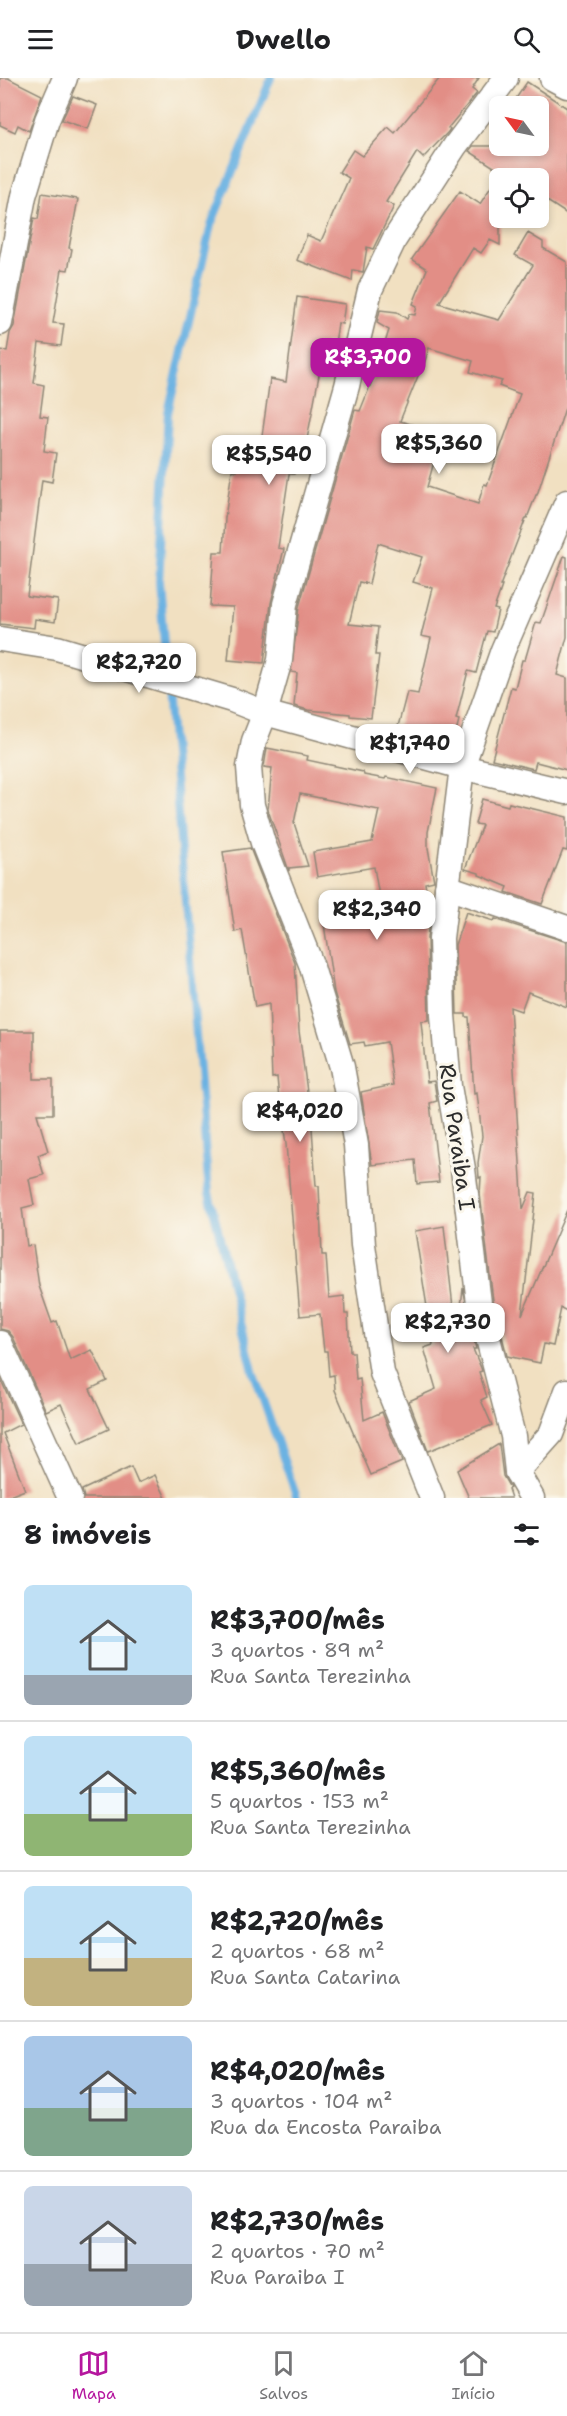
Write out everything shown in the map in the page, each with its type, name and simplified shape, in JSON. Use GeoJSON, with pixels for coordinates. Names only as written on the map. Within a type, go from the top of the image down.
{"type":"FeatureCollection","features":[{"type":"Feature","properties":{"kind":"street"},"geometry":{"type":"LineString","coordinates":[[0,322],[24,196],[47,120],[65,78]]}},
{"type":"Feature","properties":{"kind":"street"},"geometry":{"type":"LineString","coordinates":[[432,1498],[382,1373],[363,1245],[356,1146],[342,1067],[311,964],[263,843],[249,787],[250,754],[265,713],[280,660],[285,604],[347,386],[370,290],[400,231],[455,146],[506,78]]}},
{"type":"Feature","properties":{"kind":"street"},"geometry":{"type":"LineString","coordinates":[[552,78],[567,86]]}},
{"type":"Feature","properties":{"kind":"street","name":"Rua Paraiba I"},"geometry":{"type":"LineString","coordinates":[[532,1498],[517,1472],[513,1436],[478,1303],[463,1169],[449,1086],[443,1015],[441,938],[462,767],[503,650],[567,502]]}},
{"type":"Feature","properties":{"kind":"street"},"geometry":{"type":"LineString","coordinates":[[0,639],[57,648],[232,700],[265,713],[462,767],[567,792]]}},
{"type":"Feature","properties":{"kind":"street"},"geometry":{"type":"LineString","coordinates":[[447,887],[567,928]]}},
{"type":"Feature","properties":{"kind":"street"},"geometry":{"type":"LineString","coordinates":[[0,1344],[70,1498]]}},
{"type":"Feature","properties":{"kind":"street"},"geometry":{"type":"LineString","coordinates":[[517,1472],[559,1438],[567,1391]]}},
{"type":"Feature","properties":{"kind":"building"},"geometry":{"type":"Polygon","coordinates":[[[0,78],[8,78],[42,95],[29,131],[18,125],[15,132],[0,125],[0,78]]]}},
{"type":"Feature","properties":{"kind":"building"},"geometry":{"type":"Polygon","coordinates":[[[440,78],[479,78],[472,89],[477,93],[448,128],[450,129],[448,132],[423,158],[417,152],[386,202],[394,206],[373,249],[367,247],[363,272],[353,270],[352,281],[297,260],[307,235],[321,241],[349,178],[339,172],[353,150],[362,156],[388,127],[395,133],[440,78]]]}},
{"type":"Feature","properties":{"kind":"building"},"geometry":{"type":"Polygon","coordinates":[[[527,82],[549,96],[518,96],[527,82]]]}},
{"type":"Feature","properties":{"kind":"building"},"geometry":{"type":"Polygon","coordinates":[[[73,96],[97,105],[88,129],[62,120],[73,96]]]}},
{"type":"Feature","properties":{"kind":"building"},"geometry":{"type":"Polygon","coordinates":[[[549,96],[567,108],[567,214],[549,202],[549,168],[495,168],[469,151],[473,146],[489,146],[489,156],[549,156],[549,96]]]}},
{"type":"Feature","properties":{"kind":"building"},"geometry":{"type":"Polygon","coordinates":[[[489,190],[489,228],[500,228],[500,245],[490,240],[481,253],[473,248],[439,303],[499,320],[533,265],[515,255],[528,233],[543,242],[543,248],[567,262],[567,402],[537,495],[500,586],[502,586],[494,609],[498,610],[493,632],[487,631],[476,673],[468,671],[456,719],[459,720],[452,748],[396,734],[407,692],[418,694],[431,638],[421,636],[433,588],[413,582],[422,557],[378,543],[369,584],[359,582],[349,624],[378,627],[375,655],[379,655],[371,718],[294,706],[297,673],[291,672],[299,607],[355,410],[360,411],[377,369],[389,330],[377,323],[380,310],[397,312],[407,319],[409,314],[415,315],[417,306],[413,304],[427,269],[412,259],[460,191],[480,204],[489,190]],[[429,348],[422,371],[420,371],[400,421],[442,433],[427,487],[478,504],[520,394],[499,386],[502,381],[470,372],[473,361],[429,348]]]}},
{"type":"Feature","properties":{"kind":"building"},"geometry":{"type":"Polygon","coordinates":[[[42,193],[78,199],[69,248],[72,249],[68,270],[62,269],[53,323],[64,324],[61,346],[39,343],[34,383],[44,385],[40,416],[48,417],[44,451],[56,453],[52,482],[42,480],[27,596],[58,600],[55,622],[35,619],[34,628],[0,624],[0,360],[1,350],[7,351],[10,333],[14,326],[34,218],[38,219],[42,193]]]}},
{"type":"Feature","properties":{"kind":"building"},"geometry":{"type":"Polygon","coordinates":[[[297,297],[345,304],[342,324],[338,323],[335,344],[325,343],[306,445],[298,444],[294,474],[289,474],[278,548],[284,549],[271,603],[264,663],[228,660],[233,607],[210,606],[214,552],[223,552],[232,470],[237,471],[241,440],[261,443],[270,379],[286,382],[297,297]]]}},
{"type":"Feature","properties":{"kind":"building"},"geometry":{"type":"Polygon","coordinates":[[[564,556],[567,557],[567,637],[557,675],[567,678],[567,770],[536,762],[534,769],[492,759],[511,687],[515,688],[522,660],[525,660],[536,622],[541,623],[564,556]]]}},
{"type":"Feature","properties":{"kind":"building"},"geometry":{"type":"Polygon","coordinates":[[[267,748],[308,756],[307,760],[363,772],[364,775],[385,779],[386,777],[437,788],[428,832],[428,848],[434,881],[425,883],[430,912],[427,938],[429,1020],[421,1021],[427,1082],[434,1081],[437,1101],[430,1103],[439,1182],[417,1184],[415,1160],[372,1165],[361,1092],[393,1085],[387,1042],[365,1046],[364,1042],[350,1044],[334,992],[324,924],[382,914],[374,867],[317,877],[313,852],[372,842],[379,810],[300,794],[294,823],[308,866],[289,868],[289,871],[268,810],[272,768],[264,767],[267,748]]]}},
{"type":"Feature","properties":{"kind":"building"},"geometry":{"type":"Polygon","coordinates":[[[482,799],[567,817],[567,851],[563,850],[542,904],[506,892],[508,887],[465,869],[482,825],[475,824],[482,799]]]}},
{"type":"Feature","properties":{"kind":"building"},"geometry":{"type":"Polygon","coordinates":[[[250,848],[295,963],[299,1031],[308,1099],[310,1099],[316,1186],[319,1186],[322,1255],[326,1255],[329,1298],[344,1296],[345,1314],[348,1314],[350,1352],[354,1352],[356,1380],[360,1379],[364,1420],[382,1412],[402,1462],[371,1475],[335,1390],[334,1375],[329,1376],[320,1314],[300,1316],[286,1144],[283,1123],[281,1123],[277,1077],[272,1078],[269,1004],[255,1007],[242,930],[235,932],[223,852],[250,848]]]}},
{"type":"Feature","properties":{"kind":"building"},"geometry":{"type":"Polygon","coordinates":[[[466,912],[567,942],[567,1007],[528,992],[521,1011],[510,1007],[523,1209],[530,1192],[536,1193],[522,1315],[567,1210],[567,1311],[561,1308],[553,1346],[544,1344],[540,1363],[507,1356],[493,1300],[480,1194],[481,1177],[479,1178],[478,1163],[482,1136],[477,1093],[474,1094],[469,1017],[466,1017],[466,1014],[457,1014],[455,945],[466,912]]]}},
{"type":"Feature","properties":{"kind":"building"},"geometry":{"type":"Polygon","coordinates":[[[0,1031],[34,1031],[34,1079],[53,1079],[53,1114],[37,1114],[48,1151],[38,1155],[44,1175],[29,1179],[34,1205],[22,1208],[27,1246],[33,1245],[39,1286],[52,1323],[57,1321],[70,1360],[92,1350],[107,1381],[90,1389],[109,1429],[79,1443],[61,1404],[46,1411],[13,1337],[8,1331],[0,1329],[0,1031]]]}},
{"type":"Feature","properties":{"kind":"building"},"geometry":{"type":"Polygon","coordinates":[[[444,1226],[453,1307],[461,1307],[463,1288],[476,1349],[473,1349],[482,1371],[479,1372],[487,1397],[481,1400],[492,1425],[428,1451],[409,1401],[436,1389],[424,1348],[433,1345],[415,1231],[444,1226]]]}},
{"type":"Feature","properties":{"kind":"building"},"geometry":{"type":"Polygon","coordinates":[[[0,1378],[21,1424],[3,1433],[25,1490],[4,1498],[0,1498],[0,1378]]]}},
{"type":"Feature","properties":{"kind":"building"},"geometry":{"type":"Polygon","coordinates":[[[499,1444],[503,1476],[510,1488],[508,1489],[511,1498],[469,1498],[457,1470],[499,1444]]]}},
{"type":"Feature","properties":{"kind":"building"},"geometry":{"type":"Polygon","coordinates":[[[131,1467],[138,1483],[155,1475],[166,1498],[84,1498],[82,1490],[131,1467]]]}},
{"type":"Feature","properties":{"kind":"waterway"},"geometry":{"type":"LineString","coordinates":[[271,78],[211,225],[168,413],[159,582],[209,1193],[253,1371],[297,1498]]}}]}
